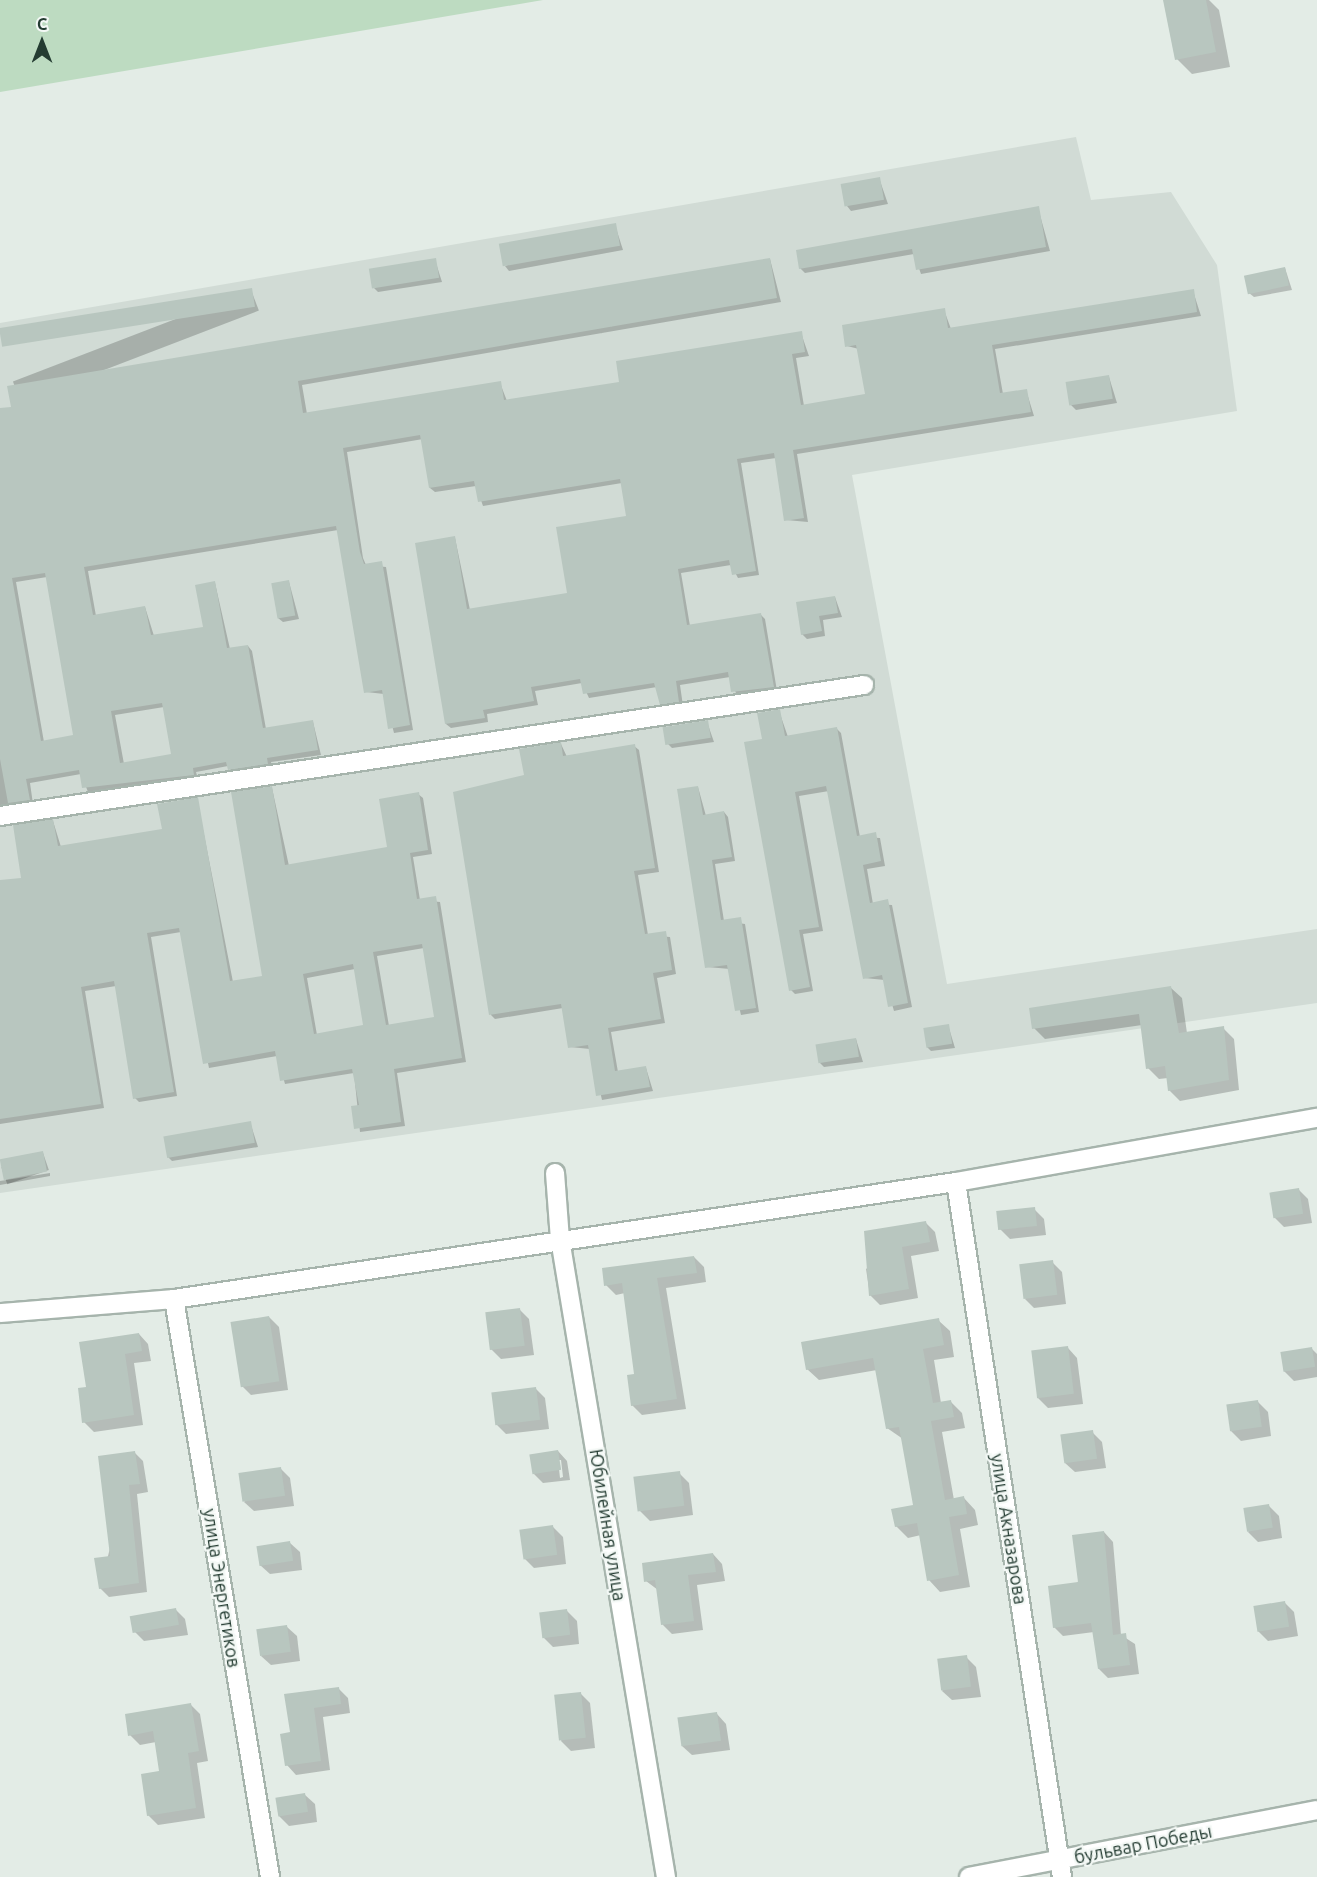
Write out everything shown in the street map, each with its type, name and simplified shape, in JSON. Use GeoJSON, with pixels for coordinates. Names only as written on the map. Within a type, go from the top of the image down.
{"type":"FeatureCollection","features":[{"type":"Feature","properties":{"kind":"street"},"geometry":{"type":"LineString","coordinates":[[0,816],[864,685]]}},
{"type":"Feature","properties":{"kind":"street"},"geometry":{"type":"LineString","coordinates":[[0,1313],[174,1299],[560,1239],[956,1182],[1317,1118]]}},
{"type":"Feature","properties":{"kind":"street","name":"Юбилейная улица"},"geometry":{"type":"LineString","coordinates":[[555,1173],[560,1239],[666,1877]]}},
{"type":"Feature","properties":{"kind":"street","name":"улица Акназарова"},"geometry":{"type":"LineString","coordinates":[[956,1182],[1060,1869]]}},
{"type":"Feature","properties":{"kind":"street","name":"улица Энергетиков"},"geometry":{"type":"LineString","coordinates":[[174,1299],[270,1877]]}},
{"type":"Feature","properties":{"kind":"street","name":"бульвар Победы"},"geometry":{"type":"LineString","coordinates":[[969,1877],[1060,1869],[1317,1810]]}},
{"type":"Feature","properties":{"kind":"shaded area"},"geometry":{"type":"Polygon","coordinates":[[[1076,137],[1091,200],[1171,192],[1217,265],[1237,411],[852,475],[947,984],[1317,929],[1317,1003],[0,1193],[0,323],[1076,137]]]}},
{"type":"Feature","properties":{"kind":"green space"},"geometry":{"type":"Polygon","coordinates":[[[0,0],[543,0],[0,92],[0,0]]]}},
{"type":"Feature","properties":{"kind":"building"},"geometry":{"type":"Polygon","coordinates":[[[1163,0],[1206,0],[1216,52],[1175,60],[1163,0]]]}},
{"type":"Feature","properties":{"kind":"building"},"geometry":{"type":"Polygon","coordinates":[[[880,177],[884,200],[845,207],[841,184],[880,177]]]}},
{"type":"Feature","properties":{"kind":"building"},"geometry":{"type":"Polygon","coordinates":[[[1039,206],[1046,247],[916,270],[912,249],[799,269],[796,250],[1039,206]]]}},
{"type":"Feature","properties":{"kind":"building"},"geometry":{"type":"Polygon","coordinates":[[[616,223],[620,246],[503,266],[499,244],[616,223]]]}},
{"type":"Feature","properties":{"kind":"building"},"geometry":{"type":"Polygon","coordinates":[[[436,258],[439,278],[372,288],[369,269],[436,258]]]}},
{"type":"Feature","properties":{"kind":"building"},"geometry":{"type":"Polygon","coordinates":[[[770,258],[777,298],[298,381],[303,413],[501,381],[504,400],[619,382],[616,361],[802,331],[805,352],[792,354],[801,405],[865,394],[856,345],[845,347],[842,325],[945,308],[948,328],[1194,289],[1197,312],[992,345],[1000,393],[1027,389],[1031,412],[793,450],[804,518],[784,521],[774,453],[737,459],[756,571],[732,575],[729,560],[678,569],[687,625],[761,613],[774,687],[731,692],[728,672],[676,681],[679,702],[660,705],[654,683],[583,694],[580,679],[531,687],[534,701],[483,710],[485,718],[445,724],[415,543],[455,536],[467,609],[567,593],[556,527],[626,516],[620,479],[478,502],[474,481],[429,488],[420,435],[343,448],[364,564],[382,561],[410,725],[388,729],[382,690],[364,693],[336,526],[84,567],[93,615],[145,606],[151,635],[203,627],[195,585],[215,581],[227,648],[248,645],[263,728],[313,720],[318,750],[267,758],[268,764],[228,770],[226,762],[193,768],[194,775],[82,788],[79,770],[26,779],[30,800],[8,803],[0,759],[0,408],[11,407],[7,386],[770,258]],[[45,573],[12,578],[41,741],[73,735],[45,573]],[[162,703],[111,711],[120,763],[171,754],[162,703]]]}},
{"type":"Feature","properties":{"kind":"building"},"geometry":{"type":"Polygon","coordinates":[[[1285,267],[1289,286],[1248,294],[1244,276],[1285,267]]]}},
{"type":"Feature","properties":{"kind":"building"},"geometry":{"type":"Polygon","coordinates":[[[252,288],[255,307],[2,347],[0,328],[252,288]]]}},
{"type":"Feature","properties":{"kind":"building"},"geometry":{"type":"Polygon","coordinates":[[[1109,375],[1113,399],[1069,406],[1066,382],[1109,375]]]}},
{"type":"Feature","properties":{"kind":"building"},"geometry":{"type":"Polygon","coordinates":[[[289,580],[295,615],[278,619],[271,583],[289,580]]]}},
{"type":"Feature","properties":{"kind":"building"},"geometry":{"type":"Polygon","coordinates":[[[835,596],[838,613],[819,616],[822,631],[801,635],[796,602],[835,596]]]}},
{"type":"Feature","properties":{"kind":"building"},"geometry":{"type":"Polygon","coordinates":[[[780,709],[785,736],[837,727],[857,836],[876,832],[881,861],[863,865],[870,903],[888,899],[908,1003],[888,1007],[882,975],[863,979],[826,786],[795,792],[819,927],[799,930],[810,987],[789,991],[744,742],[762,739],[757,713],[780,709]]]}},
{"type":"Feature","properties":{"kind":"building"},"geometry":{"type":"Polygon","coordinates":[[[708,720],[711,738],[665,745],[663,727],[708,720]]]}},
{"type":"Feature","properties":{"kind":"building"},"geometry":{"type":"Polygon","coordinates":[[[561,742],[563,756],[635,744],[655,868],[634,871],[645,934],[666,931],[672,970],[653,973],[661,1019],[608,1028],[615,1071],[646,1066],[650,1087],[596,1096],[588,1045],[568,1048],[561,1004],[489,1015],[453,792],[524,775],[519,749],[561,742]]]}},
{"type":"Feature","properties":{"kind":"building"},"geometry":{"type":"Polygon","coordinates":[[[272,786],[285,865],[387,847],[379,799],[419,792],[428,850],[410,853],[417,899],[436,896],[462,1058],[394,1069],[401,1122],[354,1129],[351,1106],[359,1105],[352,1069],[280,1081],[275,1051],[203,1064],[179,928],[147,933],[174,1092],[133,1099],[114,981],[81,987],[101,1104],[0,1119],[0,880],[21,878],[13,825],[53,819],[58,846],[162,829],[157,804],[198,797],[230,981],[262,976],[231,792],[272,786]],[[422,944],[373,952],[386,1025],[434,1017],[422,944]],[[353,964],[303,974],[314,1034],[363,1025],[353,964]]]}},
{"type":"Feature","properties":{"kind":"building"},"geometry":{"type":"Polygon","coordinates":[[[698,786],[703,815],[724,811],[732,857],[712,860],[721,920],[741,917],[756,1008],[735,1011],[727,965],[705,968],[677,789],[698,786]]]}},
{"type":"Feature","properties":{"kind":"building"},"geometry":{"type":"Polygon","coordinates":[[[1171,986],[1179,1033],[1224,1026],[1229,1080],[1168,1091],[1165,1066],[1146,1069],[1139,1014],[1032,1029],[1029,1008],[1171,986]]]}},
{"type":"Feature","properties":{"kind":"building"},"geometry":{"type":"Polygon","coordinates":[[[949,1024],[952,1044],[926,1048],[923,1028],[949,1024]]]}},
{"type":"Feature","properties":{"kind":"building"},"geometry":{"type":"Polygon","coordinates":[[[856,1038],[859,1057],[818,1063],[816,1044],[856,1038]]]}},
{"type":"Feature","properties":{"kind":"building"},"geometry":{"type":"Polygon","coordinates":[[[251,1121],[255,1143],[167,1158],[163,1136],[251,1121]]]}},
{"type":"Feature","properties":{"kind":"building"},"geometry":{"type":"Polygon","coordinates":[[[43,1151],[47,1172],[4,1180],[0,1159],[43,1151]]]}},
{"type":"Feature","properties":{"kind":"building"},"geometry":{"type":"Polygon","coordinates":[[[1299,1188],[1303,1214],[1273,1218],[1269,1193],[1299,1188]]]}},
{"type":"Feature","properties":{"kind":"building"},"geometry":{"type":"Polygon","coordinates":[[[1035,1207],[1037,1226],[998,1230],[996,1211],[1035,1207]]]}},
{"type":"Feature","properties":{"kind":"building"},"geometry":{"type":"Polygon","coordinates":[[[926,1221],[930,1242],[902,1247],[909,1289],[869,1296],[864,1231],[926,1221]]]}},
{"type":"Feature","properties":{"kind":"building"},"geometry":{"type":"Polygon","coordinates":[[[694,1256],[697,1273],[657,1278],[677,1399],[631,1406],[627,1375],[634,1374],[622,1283],[604,1286],[602,1268],[694,1256]]]}},
{"type":"Feature","properties":{"kind":"building"},"geometry":{"type":"Polygon","coordinates":[[[1053,1260],[1057,1295],[1024,1299],[1019,1264],[1053,1260]]]}},
{"type":"Feature","properties":{"kind":"building"},"geometry":{"type":"Polygon","coordinates":[[[520,1308],[525,1346],[490,1350],[485,1312],[520,1308]]]}},
{"type":"Feature","properties":{"kind":"building"},"geometry":{"type":"Polygon","coordinates":[[[269,1316],[279,1381],[241,1387],[230,1322],[269,1316]]]}},
{"type":"Feature","properties":{"kind":"building"},"geometry":{"type":"Polygon","coordinates":[[[939,1318],[944,1345],[923,1349],[933,1403],[951,1400],[954,1417],[931,1421],[945,1500],[964,1496],[967,1514],[949,1517],[959,1575],[927,1581],[917,1523],[895,1527],[891,1509],[913,1505],[899,1427],[886,1429],[873,1358],[806,1370],[801,1342],[939,1318]]]}},
{"type":"Feature","properties":{"kind":"building"},"geometry":{"type":"Polygon","coordinates":[[[139,1333],[142,1351],[125,1354],[134,1415],[82,1423],[78,1388],[86,1387],[79,1342],[139,1333]]]}},
{"type":"Feature","properties":{"kind":"building"},"geometry":{"type":"Polygon","coordinates":[[[1068,1346],[1074,1394],[1037,1398],[1031,1351],[1068,1346]]]}},
{"type":"Feature","properties":{"kind":"building"},"geometry":{"type":"Polygon","coordinates":[[[1312,1347],[1315,1367],[1284,1372],[1280,1352],[1312,1347]]]}},
{"type":"Feature","properties":{"kind":"building"},"geometry":{"type":"Polygon","coordinates":[[[536,1387],[540,1420],[495,1425],[491,1392],[536,1387]]]}},
{"type":"Feature","properties":{"kind":"building"},"geometry":{"type":"Polygon","coordinates":[[[1258,1400],[1262,1427],[1230,1431],[1226,1404],[1258,1400]]]}},
{"type":"Feature","properties":{"kind":"building"},"geometry":{"type":"Polygon","coordinates":[[[1093,1430],[1097,1459],[1064,1463],[1060,1435],[1093,1430]]]}},
{"type":"Feature","properties":{"kind":"building"},"geometry":{"type":"Polygon","coordinates":[[[558,1450],[561,1470],[532,1474],[529,1455],[558,1450]]]}},
{"type":"Feature","properties":{"kind":"building"},"geometry":{"type":"Polygon","coordinates":[[[135,1451],[140,1484],[129,1485],[139,1583],[99,1589],[94,1558],[110,1556],[98,1456],[135,1451]]]}},
{"type":"Feature","properties":{"kind":"building"},"geometry":{"type":"Polygon","coordinates":[[[281,1467],[285,1496],[242,1502],[238,1473],[281,1467]]]}},
{"type":"Feature","properties":{"kind":"building"},"geometry":{"type":"Polygon","coordinates":[[[680,1471],[684,1506],[638,1511],[633,1477],[680,1471]]]}},
{"type":"Feature","properties":{"kind":"building"},"geometry":{"type":"Polygon","coordinates":[[[1269,1504],[1273,1528],[1247,1532],[1243,1508],[1269,1504]]]}},
{"type":"Feature","properties":{"kind":"building"},"geometry":{"type":"Polygon","coordinates":[[[553,1525],[557,1555],[524,1559],[519,1530],[553,1525]]]}},
{"type":"Feature","properties":{"kind":"building"},"geometry":{"type":"Polygon","coordinates":[[[1104,1531],[1113,1635],[1126,1633],[1130,1665],[1098,1669],[1091,1623],[1053,1628],[1048,1586],[1078,1582],[1072,1535],[1104,1531]]]}},
{"type":"Feature","properties":{"kind":"building"},"geometry":{"type":"Polygon","coordinates":[[[290,1541],[293,1561],[260,1566],[256,1546],[290,1541]]]}},
{"type":"Feature","properties":{"kind":"building"},"geometry":{"type":"Polygon","coordinates":[[[713,1553],[716,1572],[688,1575],[694,1621],[661,1625],[655,1580],[644,1582],[642,1563],[713,1553]]]}},
{"type":"Feature","properties":{"kind":"building"},"geometry":{"type":"Polygon","coordinates":[[[1285,1601],[1289,1627],[1257,1632],[1253,1606],[1285,1601]]]}},
{"type":"Feature","properties":{"kind":"building"},"geometry":{"type":"Polygon","coordinates":[[[176,1608],[179,1625],[133,1633],[130,1616],[176,1608]]]}},
{"type":"Feature","properties":{"kind":"building"},"geometry":{"type":"Polygon","coordinates":[[[567,1609],[570,1635],[542,1638],[539,1612],[567,1609]]]}},
{"type":"Feature","properties":{"kind":"building"},"geometry":{"type":"Polygon","coordinates":[[[287,1625],[291,1652],[260,1656],[256,1629],[287,1625]]]}},
{"type":"Feature","properties":{"kind":"building"},"geometry":{"type":"Polygon","coordinates":[[[967,1655],[971,1687],[941,1690],[937,1659],[967,1655]]]}},
{"type":"Feature","properties":{"kind":"building"},"geometry":{"type":"Polygon","coordinates":[[[339,1687],[341,1704],[314,1708],[321,1761],[285,1766],[280,1734],[290,1732],[284,1694],[339,1687]]]}},
{"type":"Feature","properties":{"kind":"building"},"geometry":{"type":"Polygon","coordinates":[[[581,1692],[586,1738],[559,1741],[554,1695],[581,1692]]]}},
{"type":"Feature","properties":{"kind":"building"},"geometry":{"type":"Polygon","coordinates":[[[191,1703],[199,1751],[188,1753],[196,1808],[147,1816],[141,1774],[159,1771],[153,1731],[128,1736],[125,1714],[191,1703]]]}},
{"type":"Feature","properties":{"kind":"building"},"geometry":{"type":"Polygon","coordinates":[[[717,1712],[721,1741],[681,1746],[677,1718],[717,1712]]]}},
{"type":"Feature","properties":{"kind":"building"},"geometry":{"type":"Polygon","coordinates":[[[305,1793],[308,1812],[278,1816],[275,1798],[305,1793]]]}}]}
